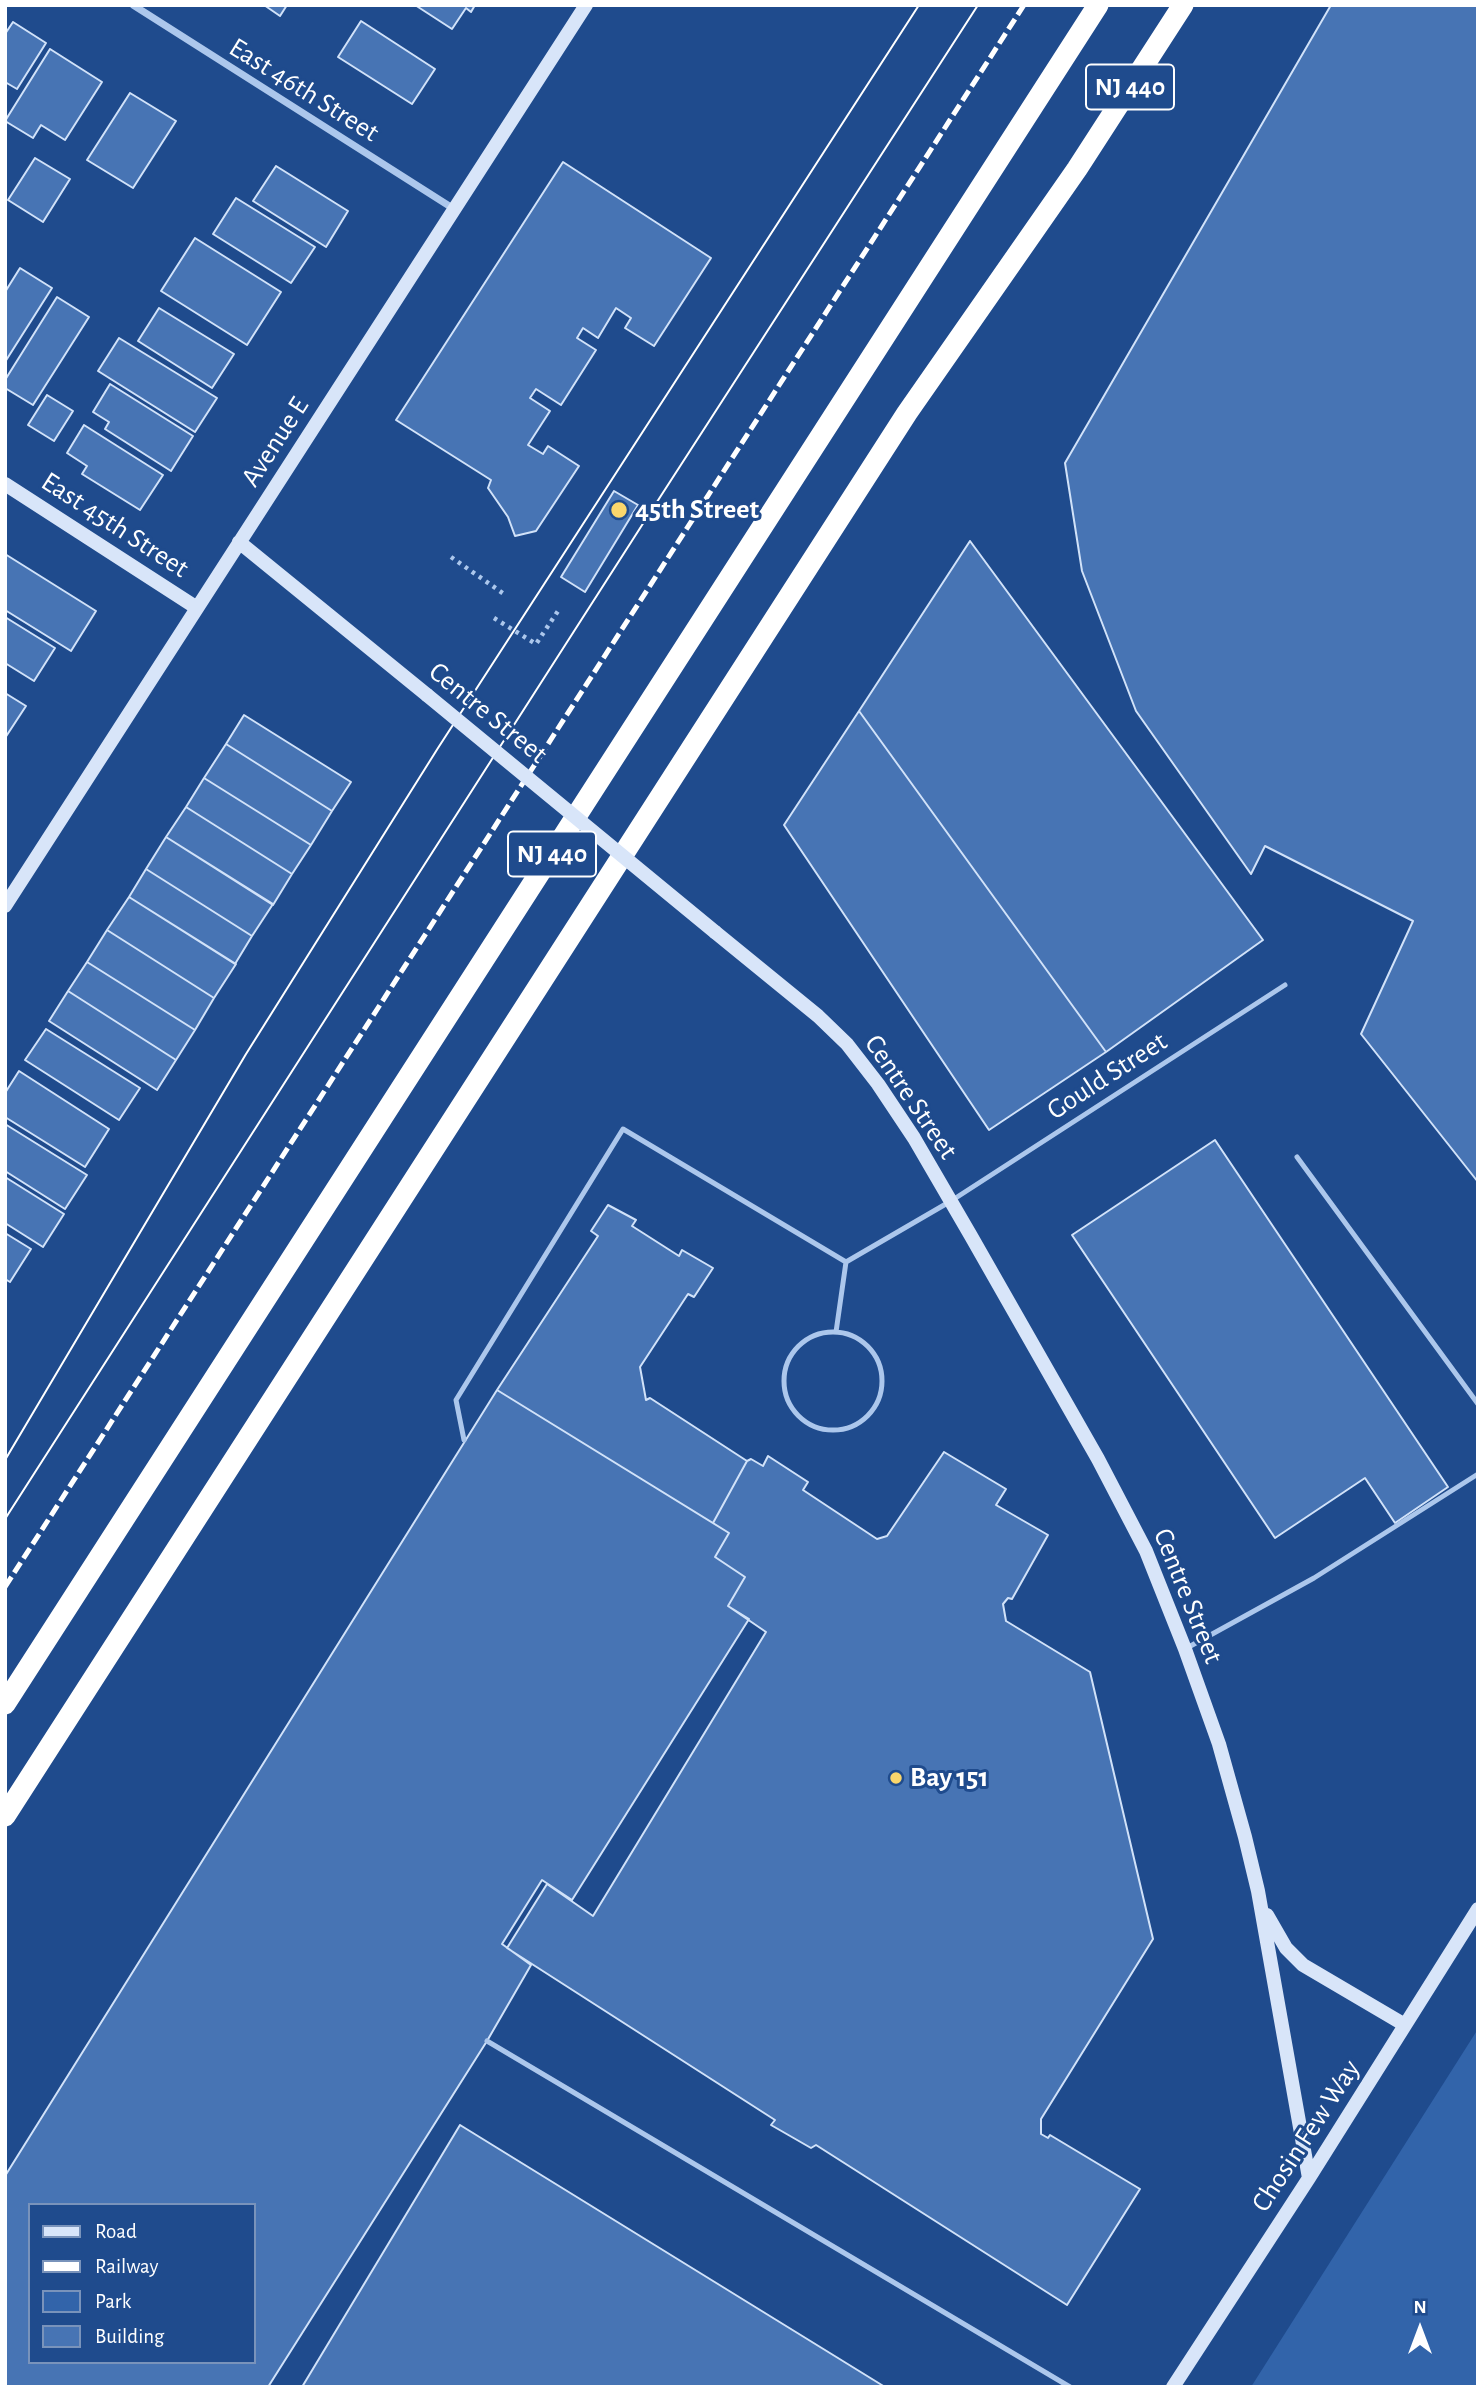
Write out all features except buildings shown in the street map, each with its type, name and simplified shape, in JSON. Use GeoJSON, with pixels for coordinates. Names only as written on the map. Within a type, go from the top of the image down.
{"type":"FeatureCollection","features":[{"type":"Feature","properties":{"kind":"highway","name":"NJ 440"},"geometry":{"type":"LineString","coordinates":[[5,1704],[1098,5]]}},
{"type":"Feature","properties":{"kind":"highway","name":"NJ 440"},"geometry":{"type":"LineString","coordinates":[[5,1816],[907,412],[1077,169],[1183,5]]}},
{"type":"Feature","properties":{"kind":"street","name":"East 46th Street"},"geometry":{"type":"LineString","coordinates":[[133,5],[454,209]]}},
{"type":"Feature","properties":{"kind":"street","name":"Avenue E"},"geometry":{"type":"LineString","coordinates":[[5,906],[586,5]]}},
{"type":"Feature","properties":{"kind":"street","name":"East 45th Street"},"geometry":{"type":"LineString","coordinates":[[5,484],[197,608]]}},
{"type":"Feature","properties":{"kind":"street","name":"Centre Street"},"geometry":{"type":"LineString","coordinates":[[239,542],[818,1016],[847,1044],[878,1084],[951,1201],[1098,1459],[1146,1551],[1185,1649],[1219,1744],[1258,1891],[1309,2178]]}},
{"type":"Feature","properties":{"kind":"street","name":"Centre Street"},"geometry":{"type":"LineString","coordinates":[[1258,1891],[1271,1924],[1286,1948],[1303,1965],[1405,2025]]}},
{"type":"Feature","properties":{"kind":"street","name":"Chosin Few Way"},"geometry":{"type":"LineString","coordinates":[[1173,2387],[1309,2178],[1478,1909]]}},
{"type":"Feature","properties":{"kind":"lane","name":"Gould Street"},"geometry":{"type":"LineString","coordinates":[[846,1262],[951,1201],[1285,985]]}},
{"type":"Feature","properties":{"kind":"lane"},"geometry":{"type":"LineString","coordinates":[[464,1440],[456,1400],[623,1129],[846,1262],[836,1332]]}},
{"type":"Feature","properties":{"kind":"lane"},"geometry":{"type":"LineString","coordinates":[[1297,1157],[1478,1404]]}},
{"type":"Feature","properties":{"kind":"lane"},"geometry":{"type":"LineString","coordinates":[[836,1332],[850,1335],[863,1343],[877,1362],[882,1384],[879,1399],[871,1412],[859,1423],[845,1429],[829,1430],[813,1426],[799,1417],[789,1403],[784,1387],[785,1371],[791,1355],[803,1342],[818,1335],[836,1332]]}},
{"type":"Feature","properties":{"kind":"lane"},"geometry":{"type":"LineString","coordinates":[[1185,1649],[1314,1578],[1478,1474]]}},
{"type":"Feature","properties":{"kind":"lane"},"geometry":{"type":"LineString","coordinates":[[487,2041],[1070,2387]]}},
{"type":"Feature","properties":{"kind":"path"},"geometry":{"type":"LineString","coordinates":[[451,557],[504,594]]}},
{"type":"Feature","properties":{"kind":"path"},"geometry":{"type":"LineString","coordinates":[[494,618],[536,644],[560,608]]}},
{"type":"Feature","properties":{"kind":"green space"},"geometry":{"type":"Polygon","coordinates":[[[1478,2029],[1478,2387],[1251,2387],[1471,2040],[1478,2029]]]}},
{"type":"Feature","properties":{"kind":"tram line"},"geometry":{"type":"LineString","coordinates":[[5,1460],[246,1054],[438,748],[919,5]]}},
{"type":"Feature","properties":{"kind":"tram line"},"geometry":{"type":"LineString","coordinates":[[5,1519],[978,5]]}},
{"type":"Feature","properties":{"kind":"railway"},"geometry":{"type":"LineString","coordinates":[[5,1587],[1024,5]]}},
{"type":"Feature","properties":{"kind":"place","name":"45th Street"},"geometry":{"type":"Point","coordinates":[619,510]}},
{"type":"Feature","properties":{"kind":"place","name":"Bay 151"},"geometry":{"type":"Point","coordinates":[896,1778]}}]}
